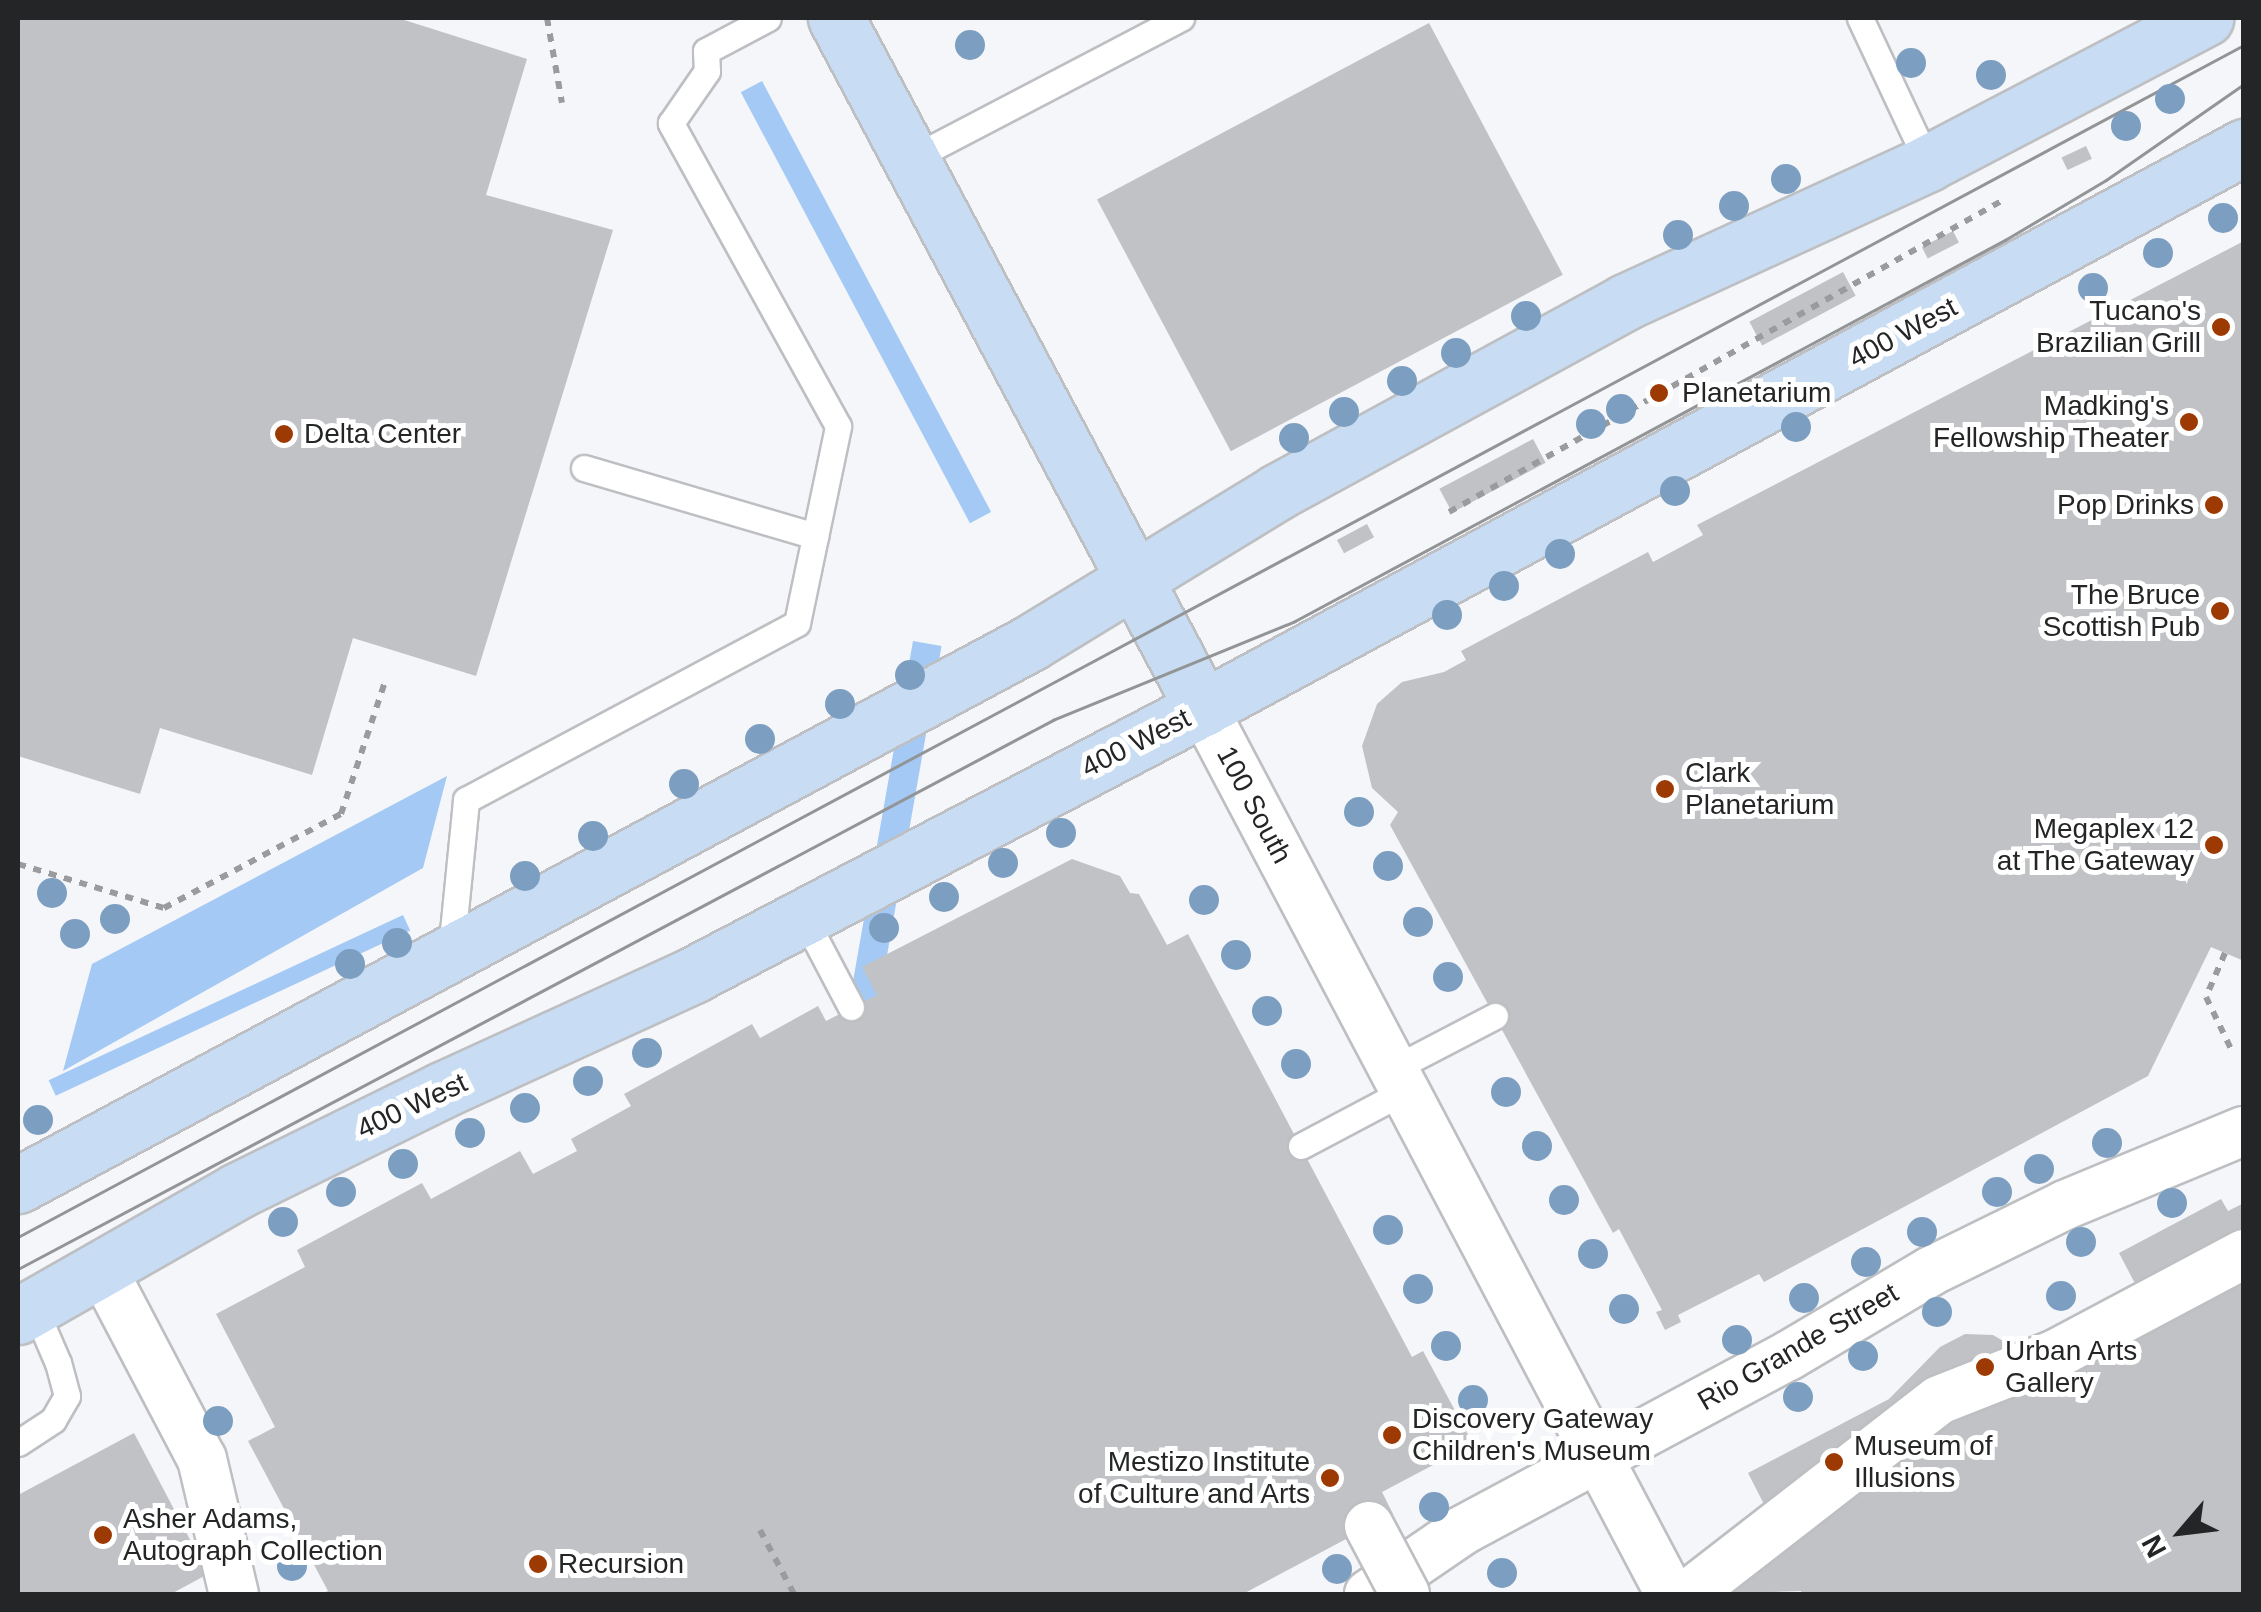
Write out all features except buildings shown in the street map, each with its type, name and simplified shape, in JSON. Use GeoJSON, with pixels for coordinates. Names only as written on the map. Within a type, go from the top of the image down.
{"type":"FeatureCollection","features":[{"type":"Feature","properties":{"kind":"street","name":"100 South"},"geometry":{"type":"LineString","coordinates":[[836,18],[1670,1594]]}},
{"type":"Feature","properties":{"kind":"street"},"geometry":{"type":"LineString","coordinates":[[18,1185],[1030,643],[1277,492],[1625,302],[1928,162],[2205,18]]}},
{"type":"Feature","properties":{"kind":"street","name":"400 West"},"geometry":{"type":"LineString","coordinates":[[26,1312],[100,1267],[352,1133],[694,976],[1204,708],[2244,147]]}},
{"type":"Feature","properties":{"kind":"street","name":"Rio Grande Street"},"geometry":{"type":"LineString","coordinates":[[1369,1594],[1464,1530],[1788,1356],[1932,1271],[2065,1204],[2244,1131]]}},
{"type":"Feature","properties":{"kind":"street"},"geometry":{"type":"LineString","coordinates":[[1689,1594],[1938,1400],[2056,1354],[2244,1254]]}},
{"type":"Feature","properties":{"kind":"street"},"geometry":{"type":"LineString","coordinates":[[100,1267],[202,1458],[234,1594]]}},
{"type":"Feature","properties":{"kind":"street"},"geometry":{"type":"LineString","coordinates":[[1370,1526],[1406,1594]]}},
{"type":"Feature","properties":{"kind":"lane"},"geometry":{"type":"LineString","coordinates":[[450,956],[466,800],[797,623],[838,426],[671,124],[707,71],[706,50],[768,18]]}},
{"type":"Feature","properties":{"kind":"lane"},"geometry":{"type":"LineString","coordinates":[[911,159],[1181,18]]}},
{"type":"Feature","properties":{"kind":"lane"},"geometry":{"type":"LineString","coordinates":[[1860,18],[1928,162]]}},
{"type":"Feature","properties":{"kind":"lane"},"geometry":{"type":"LineString","coordinates":[[584,468],[815,536]]}},
{"type":"Feature","properties":{"kind":"lane"},"geometry":{"type":"LineString","coordinates":[[803,916],[851,1008]]}},
{"type":"Feature","properties":{"kind":"lane"},"geometry":{"type":"LineString","coordinates":[[1301,1146],[1495,1016]]}},
{"type":"Feature","properties":{"kind":"lane"},"geometry":{"type":"LineString","coordinates":[[18,1442],[53,1420],[66,1396],[58,1363],[26,1312]]}},
{"type":"Feature","properties":{"kind":"path"},"geometry":{"type":"LineString","coordinates":[[547,18],[562,103]]}},
{"type":"Feature","properties":{"kind":"path"},"geometry":{"type":"LineString","coordinates":[[1442,516],[2005,199]]}},
{"type":"Feature","properties":{"kind":"path"},"geometry":{"type":"LineString","coordinates":[[18,864],[164,908],[341,814],[386,679]]}},
{"type":"Feature","properties":{"kind":"path"},"geometry":{"type":"LineString","coordinates":[[2225,953],[2206,997],[2232,1051]]}},
{"type":"Feature","properties":{"kind":"path"},"geometry":{"type":"LineString","coordinates":[[760,1530],[794,1594]]}},
{"type":"Feature","properties":{"kind":"shaded area"},"geometry":{"type":"Polygon","coordinates":[[[762,81],[991,512],[970,523],[741,92],[762,81]]]}},
{"type":"Feature","properties":{"kind":"shaded area"},"geometry":{"type":"Polygon","coordinates":[[[913,641],[942,646],[859,1113],[831,1108],[913,641]]]}},
{"type":"Feature","properties":{"kind":"shaded area"},"geometry":{"type":"Polygon","coordinates":[[[447,776],[423,868],[63,1071],[92,964],[447,776]]]}},
{"type":"Feature","properties":{"kind":"shaded area"},"geometry":{"type":"Polygon","coordinates":[[[403,915],[410,930],[56,1096],[49,1080],[403,915]]]}},
{"type":"Feature","properties":{"kind":"tram line"},"geometry":{"type":"LineString","coordinates":[[18,1237],[2244,45]]}},
{"type":"Feature","properties":{"kind":"tram line"},"geometry":{"type":"LineString","coordinates":[[18,1269],[1053,720],[1295,621],[2005,240],[2106,180],[2244,84]]}},
{"type":"Feature","properties":{"kind":"place","name":"Tucano's Brazilian Grill"},"geometry":{"type":"Point","coordinates":[2221,327]}},
{"type":"Feature","properties":{"kind":"place","name":"Planetarium"},"geometry":{"type":"Point","coordinates":[1659,393]}},
{"type":"Feature","properties":{"kind":"place","name":"Madking's Fellowship Theater"},"geometry":{"type":"Point","coordinates":[2189,422]}},
{"type":"Feature","properties":{"kind":"place","name":"Delta Center"},"geometry":{"type":"Point","coordinates":[284,434]}},
{"type":"Feature","properties":{"kind":"place","name":"Pop Drinks"},"geometry":{"type":"Point","coordinates":[2214,505]}},
{"type":"Feature","properties":{"kind":"place","name":"The Bruce Scottish Pub"},"geometry":{"type":"Point","coordinates":[2220,611]}},
{"type":"Feature","properties":{"kind":"place","name":"Clark Planetarium"},"geometry":{"type":"Point","coordinates":[1665,789]}},
{"type":"Feature","properties":{"kind":"place","name":"Megaplex 12 at The Gateway"},"geometry":{"type":"Point","coordinates":[2214,845]}},
{"type":"Feature","properties":{"kind":"place","name":"Urban Arts Gallery"},"geometry":{"type":"Point","coordinates":[1985,1367]}},
{"type":"Feature","properties":{"kind":"place","name":"Discovery Gateway Children's Museum"},"geometry":{"type":"Point","coordinates":[1392,1435]}},
{"type":"Feature","properties":{"kind":"place","name":"Museum of Illusions"},"geometry":{"type":"Point","coordinates":[1834,1462]}},
{"type":"Feature","properties":{"kind":"place","name":"Mestizo Institute of Culture and Arts"},"geometry":{"type":"Point","coordinates":[1330,1478]}},
{"type":"Feature","properties":{"kind":"place","name":"Asher Adams, Autograph Collection"},"geometry":{"type":"Point","coordinates":[103,1535]}},
{"type":"Feature","properties":{"kind":"place","name":"Recursion"},"geometry":{"type":"Point","coordinates":[538,1564]}}]}
